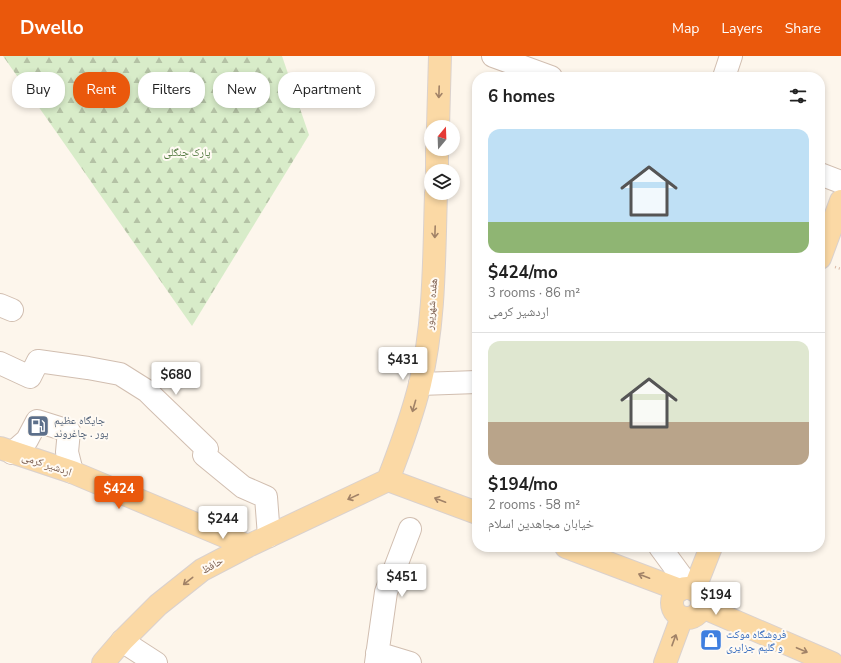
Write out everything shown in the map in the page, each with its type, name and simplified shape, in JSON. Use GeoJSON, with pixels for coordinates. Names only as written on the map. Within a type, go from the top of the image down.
{"type":"FeatureCollection","features":[{"type":"Feature","properties":{"kind":"main road"},"geometry":{"type":"LineString","coordinates":[[438,120],[440,56]]}},
{"type":"Feature","properties":{"kind":"main road","name":"هفده شهریور"},"geometry":{"type":"LineString","coordinates":[[388,480],[406,432],[420,384],[428,337],[433,285],[436,200]]}},
{"type":"Feature","properties":{"kind":"main road"},"geometry":{"type":"LineString","coordinates":[[825,244],[841,201]]}},
{"type":"Feature","properties":{"kind":"main road","name":"اردشیر کرمی"},"geometry":{"type":"LineString","coordinates":[[6,450],[72,472],[248,546]]}},
{"type":"Feature","properties":{"kind":"main road"},"geometry":{"type":"LineString","coordinates":[[388,480],[472,512]]}},
{"type":"Feature","properties":{"kind":"main road","name":"حافظ"},"geometry":{"type":"LineString","coordinates":[[103,663],[122,641],[158,605],[202,570],[248,546],[388,480]]}},
{"type":"Feature","properties":{"kind":"main road"},"geometry":{"type":"LineString","coordinates":[[579,552],[692,594],[832,663]]}},
{"type":"Feature","properties":{"kind":"main road"},"geometry":{"type":"LineString","coordinates":[[692,594],[709,552]]}},
{"type":"Feature","properties":{"kind":"main road"},"geometry":{"type":"LineString","coordinates":[[665,663],[682,617],[674,611],[672,602],[676,593],[692,594]]}},
{"type":"Feature","properties":{"kind":"street"},"geometry":{"type":"LineString","coordinates":[[493,56],[537,72]]}},
{"type":"Feature","properties":{"kind":"street"},"geometry":{"type":"LineString","coordinates":[[726,72],[731,56]]}},
{"type":"Feature","properties":{"kind":"street"},"geometry":{"type":"LineString","coordinates":[[825,176],[841,182]]}},
{"type":"Feature","properties":{"kind":"street"},"geometry":{"type":"LineString","coordinates":[[0,363],[30,376],[38,361],[120,374],[147,391],[207,449],[204,455],[243,488],[266,497],[269,536]]}},
{"type":"Feature","properties":{"kind":"street"},"geometry":{"type":"LineString","coordinates":[[420,384],[472,382]]}},
{"type":"Feature","properties":{"kind":"street"},"geometry":{"type":"LineString","coordinates":[[6,450],[27,440],[37,421],[69,431],[67,452],[72,472]]}},
{"type":"Feature","properties":{"kind":"street"},"geometry":{"type":"LineString","coordinates":[[410,529],[386,592],[377,658],[410,663]]}},
{"type":"Feature","properties":{"kind":"street"},"geometry":{"type":"LineString","coordinates":[[663,552],[692,594]]}},
{"type":"Feature","properties":{"kind":"street"},"geometry":{"type":"LineString","coordinates":[[122,641],[156,663]]}},
{"type":"Feature","properties":{"kind":"green space","name":"پارک جنگلی"},"geometry":{"type":"Polygon","coordinates":[[[3,56],[282,56],[287,72],[278,72],[278,108],[300,108],[309,135],[192,326],[39,108],[65,108],[65,72],[14,72],[3,56]]]}},
{"type":"Feature","properties":{"kind":"place","name":"جایگاه عظیم پور . چاغروند"},"geometry":{"type":"Point","coordinates":[38,426]}},
{"type":"Feature","properties":{"kind":"place","name":"فروشگاه موکت و گلیم جزایری"},"geometry":{"type":"Point","coordinates":[711,640]}}]}
